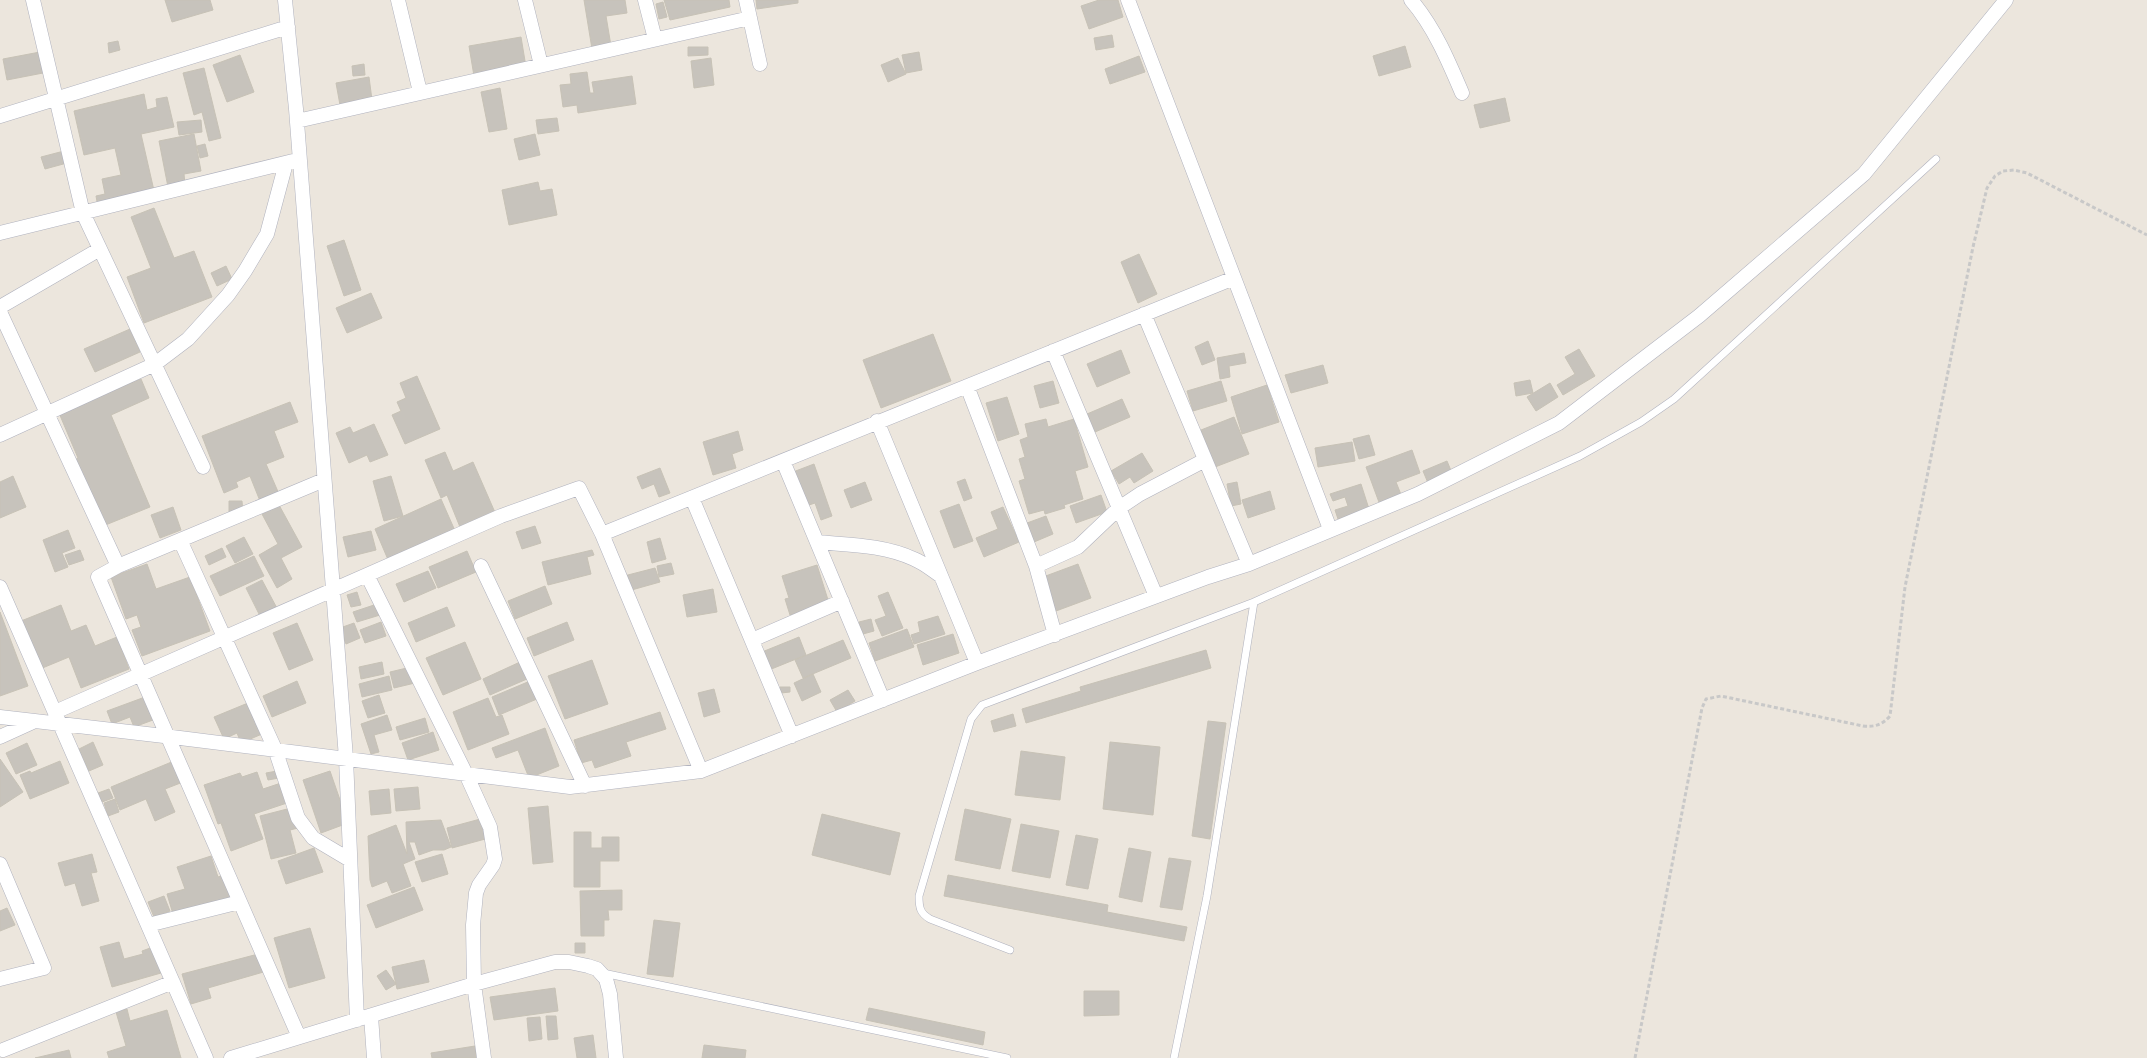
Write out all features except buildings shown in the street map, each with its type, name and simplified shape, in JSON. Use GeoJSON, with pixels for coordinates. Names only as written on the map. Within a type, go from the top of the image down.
{"type":"FeatureCollection","features":[{"type":"Feature","properties":{"kind":"street"},"geometry":{"type":"LineString","coordinates":[[33,0],[83,213],[203,467]]}},
{"type":"Feature","properties":{"kind":"street"},"geometry":{"type":"LineString","coordinates":[[286,0],[297,120],[293,161],[324,480],[346,758],[357,1020]]}},
{"type":"Feature","properties":{"kind":"street"},"geometry":{"type":"LineString","coordinates":[[398,0],[420,92]]}},
{"type":"Feature","properties":{"kind":"street"},"geometry":{"type":"LineString","coordinates":[[525,0],[542,65]]}},
{"type":"Feature","properties":{"kind":"street"},"geometry":{"type":"LineString","coordinates":[[645,0],[655,39]]}},
{"type":"Feature","properties":{"kind":"street"},"geometry":{"type":"LineString","coordinates":[[746,0],[760,64]]}},
{"type":"Feature","properties":{"kind":"street"},"geometry":{"type":"LineString","coordinates":[[1128,0],[1330,529]]}},
{"type":"Feature","properties":{"kind":"street"},"geometry":{"type":"LineString","coordinates":[[1411,0],[1434,32],[1462,93]]}},
{"type":"Feature","properties":{"kind":"street"},"geometry":{"type":"LineString","coordinates":[[0,717],[35,721],[57,718],[167,736],[570,787],[701,771],[977,663],[1156,596],[1249,564],[1418,494],[1559,423],[1699,316],[1864,174],[2006,0]]}},
{"type":"Feature","properties":{"kind":"street"},"geometry":{"type":"LineString","coordinates":[[297,120],[750,18]]}},
{"type":"Feature","properties":{"kind":"street"},"geometry":{"type":"LineString","coordinates":[[0,116],[288,27]]}},
{"type":"Feature","properties":{"kind":"street"},"geometry":{"type":"LineString","coordinates":[[0,233],[293,161]]}},
{"type":"Feature","properties":{"kind":"street"},"geometry":{"type":"LineString","coordinates":[[0,435],[155,364],[188,339],[228,295],[245,272],[267,234],[293,161]]}},
{"type":"Feature","properties":{"kind":"street"},"geometry":{"type":"LineString","coordinates":[[0,307],[100,249]]}},
{"type":"Feature","properties":{"kind":"street"},"geometry":{"type":"LineString","coordinates":[[602,534],[1234,278]]}},
{"type":"Feature","properties":{"kind":"street"},"geometry":{"type":"LineString","coordinates":[[0,312],[118,566]]}},
{"type":"Feature","properties":{"kind":"street"},"geometry":{"type":"LineString","coordinates":[[1144,314],[1249,564]]}},
{"type":"Feature","properties":{"kind":"street"},"geometry":{"type":"LineString","coordinates":[[1053,351],[1156,596]]}},
{"type":"Feature","properties":{"kind":"street"},"geometry":{"type":"LineString","coordinates":[[967,386],[1036,566],[1055,635]]}},
{"type":"Feature","properties":{"kind":"street"},"geometry":{"type":"LineString","coordinates":[[877,421],[977,663]]}},
{"type":"Feature","properties":{"kind":"street"},"geometry":{"type":"LineString","coordinates":[[1036,566],[1078,546],[1119,508],[1140,494],[1205,460]]}},
{"type":"Feature","properties":{"kind":"street"},"geometry":{"type":"LineString","coordinates":[[784,461],[883,700]]}},
{"type":"Feature","properties":{"kind":"street"},"geometry":{"type":"LineString","coordinates":[[299,1037],[98,577],[118,566],[324,480]]}},
{"type":"Feature","properties":{"kind":"street"},"geometry":{"type":"LineString","coordinates":[[57,718],[140,674],[502,516],[578,488],[602,534],[701,771]]}},
{"type":"Feature","properties":{"kind":"street"},"geometry":{"type":"LineString","coordinates":[[692,498],[792,736]]}},
{"type":"Feature","properties":{"kind":"street"},"geometry":{"type":"LineString","coordinates":[[180,540],[275,750],[298,818],[305,830],[323,846],[350,860]]}},
{"type":"Feature","properties":{"kind":"street"},"geometry":{"type":"LineString","coordinates":[[817,542],[874,547],[897,552],[916,559],[941,576]]}},
{"type":"Feature","properties":{"kind":"street"},"geometry":{"type":"LineString","coordinates":[[481,566],[585,786]]}},
{"type":"Feature","properties":{"kind":"street"},"geometry":{"type":"LineString","coordinates":[[367,575],[466,774],[490,827],[495,853],[493,866],[479,884],[476,893],[473,925],[474,984],[484,1058]]}},
{"type":"Feature","properties":{"kind":"street"},"geometry":{"type":"LineString","coordinates":[[0,587],[206,1058]]}},
{"type":"Feature","properties":{"kind":"street"},"geometry":{"type":"LineString","coordinates":[[752,640],[842,601]]}},
{"type":"Feature","properties":{"kind":"street"},"geometry":{"type":"LineString","coordinates":[[0,737],[35,721]]}},
{"type":"Feature","properties":{"kind":"street"},"geometry":{"type":"LineString","coordinates":[[0,864],[44,968],[0,979]]}},
{"type":"Feature","properties":{"kind":"street"},"geometry":{"type":"LineString","coordinates":[[148,925],[240,902]]}},
{"type":"Feature","properties":{"kind":"street"},"geometry":{"type":"LineString","coordinates":[[231,1058],[474,984],[555,962],[569,962],[588,966],[602,973],[606,978],[610,994],[616,1058]]}},
{"type":"Feature","properties":{"kind":"street"},"geometry":{"type":"LineString","coordinates":[[3,1050],[173,982]]}},
{"type":"Feature","properties":{"kind":"street"},"geometry":{"type":"LineString","coordinates":[[371,1016],[374,1058]]}},
{"type":"Feature","properties":{"kind":"lane"},"geometry":{"type":"LineString","coordinates":[[1010,950],[930,919],[923,915],[919,904],[919,896],[957,766],[971,719],[976,711],[993,700],[1254,602],[1580,456],[1641,422],[1687,388],[1936,159]]}},
{"type":"Feature","properties":{"kind":"lane"},"geometry":{"type":"LineString","coordinates":[[1174,1058],[1207,896],[1254,602]]}},
{"type":"Feature","properties":{"kind":"lane"},"geometry":{"type":"LineString","coordinates":[[602,973],[1007,1058]]}},
{"type":"Feature","properties":{"kind":"path"},"geometry":{"type":"LineString","coordinates":[[1635,1058],[1702,708],[1706,699],[1721,696],[1863,726],[1874,727],[1885,722],[1890,716],[1905,587],[1973,247],[1987,188],[1995,176],[2003,171],[2014,170],[2027,173],[2147,235]]}}]}
